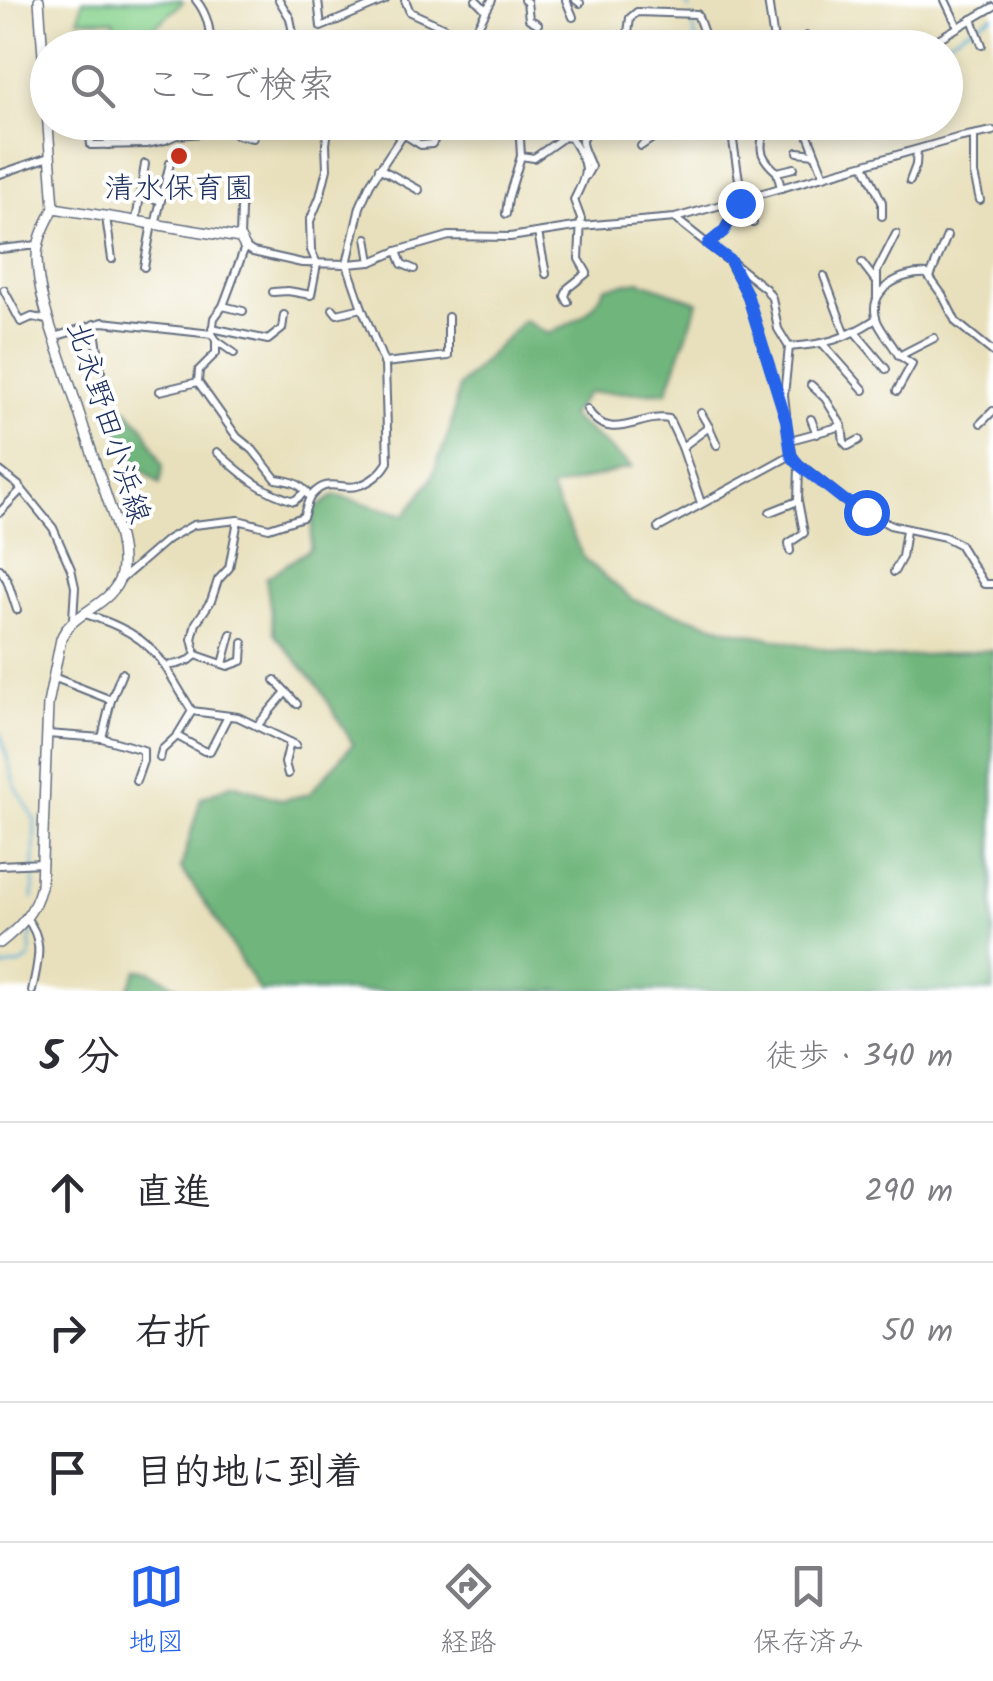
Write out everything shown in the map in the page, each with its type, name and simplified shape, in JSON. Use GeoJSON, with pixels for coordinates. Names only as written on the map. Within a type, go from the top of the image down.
{"type":"FeatureCollection","features":[{"type":"Feature","properties":{"kind":"main road","name":"北永野田小浜線"},"geometry":{"type":"LineString","coordinates":[[39,0],[42,30]]}},
{"type":"Feature","properties":{"kind":"main road","name":"北永野田小浜線"},"geometry":{"type":"LineString","coordinates":[[48,140],[54,208],[40,236],[37,260],[53,338],[120,544],[118,582]]}},
{"type":"Feature","properties":{"kind":"main road"},"geometry":{"type":"LineString","coordinates":[[54,208],[242,242]]}},
{"type":"Feature","properties":{"kind":"main road"},"geometry":{"type":"LineString","coordinates":[[0,943],[26,918],[38,899],[48,704],[64,630],[118,582]]}},
{"type":"Feature","properties":{"kind":"street"},"geometry":{"type":"LineString","coordinates":[[196,0],[204,10],[209,30]]}},
{"type":"Feature","properties":{"kind":"street"},"geometry":{"type":"LineString","coordinates":[[279,0],[292,30]]}},
{"type":"Feature","properties":{"kind":"street"},"geometry":{"type":"LineString","coordinates":[[318,0],[321,27],[385,0]]}},
{"type":"Feature","properties":{"kind":"street"},"geometry":{"type":"LineString","coordinates":[[406,0],[410,12],[442,30]]}},
{"type":"Feature","properties":{"kind":"street"},"geometry":{"type":"LineString","coordinates":[[476,0],[486,10]]}},
{"type":"Feature","properties":{"kind":"street"},"geometry":{"type":"LineString","coordinates":[[476,30],[492,0]]}},
{"type":"Feature","properties":{"kind":"street"},"geometry":{"type":"LineString","coordinates":[[528,0],[529,20],[538,24]]}},
{"type":"Feature","properties":{"kind":"street"},"geometry":{"type":"LineString","coordinates":[[566,0],[573,18]]}},
{"type":"Feature","properties":{"kind":"street"},"geometry":{"type":"LineString","coordinates":[[695,0],[692,14],[701,30]]}},
{"type":"Feature","properties":{"kind":"street"},"geometry":{"type":"LineString","coordinates":[[768,0],[772,30]]}},
{"type":"Feature","properties":{"kind":"street"},"geometry":{"type":"LineString","coordinates":[[945,0],[958,27]]}},
{"type":"Feature","properties":{"kind":"street"},"geometry":{"type":"LineString","coordinates":[[953,30],[993,7]]}},
{"type":"Feature","properties":{"kind":"street"},"geometry":{"type":"LineString","coordinates":[[628,30],[630,18],[637,12],[692,14]]}},
{"type":"Feature","properties":{"kind":"street"},"geometry":{"type":"LineString","coordinates":[[973,20],[982,44]]}},
{"type":"Feature","properties":{"kind":"street"},"geometry":{"type":"LineString","coordinates":[[963,138],[993,131]]}},
{"type":"Feature","properties":{"kind":"street"},"geometry":{"type":"LineString","coordinates":[[974,135],[974,174],[980,200]]}},
{"type":"Feature","properties":{"kind":"street"},"geometry":{"type":"LineString","coordinates":[[90,140],[90,145],[164,140]]}},
{"type":"Feature","properties":{"kind":"street"},"geometry":{"type":"LineString","coordinates":[[108,140],[108,144]]}},
{"type":"Feature","properties":{"kind":"street"},"geometry":{"type":"LineString","coordinates":[[127,140],[127,144]]}},
{"type":"Feature","properties":{"kind":"street"},"geometry":{"type":"LineString","coordinates":[[146,140],[146,144]]}},
{"type":"Feature","properties":{"kind":"street"},"geometry":{"type":"LineString","coordinates":[[273,292],[311,295],[317,264],[311,250],[310,221],[326,169],[327,140]]}},
{"type":"Feature","properties":{"kind":"street"},"geometry":{"type":"LineString","coordinates":[[217,452],[249,481],[294,501],[335,483],[356,487],[381,474],[388,462],[384,363],[348,264],[360,207],[399,140]]}},
{"type":"Feature","properties":{"kind":"street"},"geometry":{"type":"LineString","coordinates":[[412,140],[420,145],[434,140]]}},
{"type":"Feature","properties":{"kind":"street"},"geometry":{"type":"LineString","coordinates":[[506,214],[521,156],[520,140]]}},
{"type":"Feature","properties":{"kind":"street"},"geometry":{"type":"LineString","coordinates":[[521,156],[534,158],[557,140]]}},
{"type":"Feature","properties":{"kind":"street"},"geometry":{"type":"LineString","coordinates":[[572,140],[584,161],[586,177]]}},
{"type":"Feature","properties":{"kind":"street"},"geometry":{"type":"LineString","coordinates":[[568,302],[568,288],[588,274],[580,259],[581,226],[574,200],[590,167],[582,140]]}},
{"type":"Feature","properties":{"kind":"street"},"geometry":{"type":"LineString","coordinates":[[641,146],[650,140]]}},
{"type":"Feature","properties":{"kind":"street"},"geometry":{"type":"LineString","coordinates":[[732,140],[740,201],[753,222]]}},
{"type":"Feature","properties":{"kind":"street"},"geometry":{"type":"LineString","coordinates":[[761,140],[765,161],[777,172],[781,188]]}},
{"type":"Feature","properties":{"kind":"street"},"geometry":{"type":"LineString","coordinates":[[809,140],[824,176]]}},
{"type":"Feature","properties":{"kind":"street"},"geometry":{"type":"LineString","coordinates":[[242,242],[253,252],[317,264],[371,262],[450,236],[510,237],[675,218],[955,140]]}},
{"type":"Feature","properties":{"kind":"street"},"geometry":{"type":"LineString","coordinates":[[910,182],[917,150]]}},
{"type":"Feature","properties":{"kind":"street"},"geometry":{"type":"LineString","coordinates":[[798,152],[814,154]]}},
{"type":"Feature","properties":{"kind":"street"},"geometry":{"type":"LineString","coordinates":[[0,174],[49,157]]}},
{"type":"Feature","properties":{"kind":"street"},"geometry":{"type":"LineString","coordinates":[[144,268],[170,163]]}},
{"type":"Feature","properties":{"kind":"street"},"geometry":{"type":"LineString","coordinates":[[136,222],[145,164]]}},
{"type":"Feature","properties":{"kind":"street"},"geometry":{"type":"LineString","coordinates":[[864,164],[886,203],[882,216]]}},
{"type":"Feature","properties":{"kind":"street"},"geometry":{"type":"LineString","coordinates":[[380,168],[420,190]]}},
{"type":"Feature","properties":{"kind":"street"},"geometry":{"type":"LineString","coordinates":[[777,172],[794,168]]}},
{"type":"Feature","properties":{"kind":"street"},"geometry":{"type":"LineString","coordinates":[[143,179],[156,182]]}},
{"type":"Feature","properties":{"kind":"street"},"geometry":{"type":"LineString","coordinates":[[242,180],[242,242],[223,306],[214,318],[216,353],[199,370],[198,382],[237,437],[276,479],[294,481],[307,494]]}},
{"type":"Feature","properties":{"kind":"street"},"geometry":{"type":"LineString","coordinates":[[140,196],[160,200]]}},
{"type":"Feature","properties":{"kind":"street"},"geometry":{"type":"LineString","coordinates":[[708,244],[724,231],[740,201]]}},
{"type":"Feature","properties":{"kind":"street"},"geometry":{"type":"LineString","coordinates":[[106,216],[112,259]]}},
{"type":"Feature","properties":{"kind":"street"},"geometry":{"type":"LineString","coordinates":[[675,218],[766,289],[772,298],[778,329],[788,347],[786,420]]}},
{"type":"Feature","properties":{"kind":"street"},"geometry":{"type":"LineString","coordinates":[[538,233],[546,274]]}},
{"type":"Feature","properties":{"kind":"street"},"geometry":{"type":"LineString","coordinates":[[896,234],[877,271],[876,319],[899,356],[916,366],[899,380],[897,391]]}},
{"type":"Feature","properties":{"kind":"street"},"geometry":{"type":"LineString","coordinates":[[930,278],[947,236]]}},
{"type":"Feature","properties":{"kind":"street"},"geometry":{"type":"LineString","coordinates":[[367,238],[371,262]]}},
{"type":"Feature","properties":{"kind":"street"},"geometry":{"type":"LineString","coordinates":[[0,249],[39,245]]}},
{"type":"Feature","properties":{"kind":"street"},"geometry":{"type":"LineString","coordinates":[[397,251],[402,264],[414,269]]}},
{"type":"Feature","properties":{"kind":"street"},"geometry":{"type":"LineString","coordinates":[[730,260],[747,294],[786,420],[791,455],[799,465],[844,500],[890,525],[946,537],[959,544],[984,584],[993,584]]}},
{"type":"Feature","properties":{"kind":"street"},"geometry":{"type":"LineString","coordinates":[[862,263],[876,281]]}},
{"type":"Feature","properties":{"kind":"street"},"geometry":{"type":"LineString","coordinates":[[877,300],[883,289],[897,280],[915,273],[927,274],[956,322],[993,352]]}},
{"type":"Feature","properties":{"kind":"street"},"geometry":{"type":"LineString","coordinates":[[824,276],[846,336]]}},
{"type":"Feature","properties":{"kind":"street"},"geometry":{"type":"LineString","coordinates":[[4,290],[20,322],[32,317],[48,320]]}},
{"type":"Feature","properties":{"kind":"street"},"geometry":{"type":"LineString","coordinates":[[223,306],[243,311]]}},
{"type":"Feature","properties":{"kind":"street"},"geometry":{"type":"LineString","coordinates":[[333,309],[342,314],[362,308]]}},
{"type":"Feature","properties":{"kind":"street"},"geometry":{"type":"LineString","coordinates":[[53,338],[111,322],[268,340],[282,329],[284,315]]}},
{"type":"Feature","properties":{"kind":"street"},"geometry":{"type":"LineString","coordinates":[[384,363],[448,356],[448,317]]}},
{"type":"Feature","properties":{"kind":"street"},"geometry":{"type":"LineString","coordinates":[[788,347],[824,344],[876,319]]}},
{"type":"Feature","properties":{"kind":"street"},"geometry":{"type":"LineString","coordinates":[[94,324],[101,371]]}},
{"type":"Feature","properties":{"kind":"street"},"geometry":{"type":"LineString","coordinates":[[855,332],[886,369]]}},
{"type":"Feature","properties":{"kind":"street"},"geometry":{"type":"LineString","coordinates":[[213,334],[234,352]]}},
{"type":"Feature","properties":{"kind":"street"},"geometry":{"type":"LineString","coordinates":[[899,356],[934,338]]}},
{"type":"Feature","properties":{"kind":"street"},"geometry":{"type":"LineString","coordinates":[[824,344],[864,390]]}},
{"type":"Feature","properties":{"kind":"street"},"geometry":{"type":"LineString","coordinates":[[160,391],[198,382]]}},
{"type":"Feature","properties":{"kind":"street"},"geometry":{"type":"LineString","coordinates":[[812,385],[836,413],[844,442],[848,446],[859,440]]}},
{"type":"Feature","properties":{"kind":"street"},"geometry":{"type":"LineString","coordinates":[[587,409],[603,425],[624,428],[661,417],[669,419],[700,503]]}},
{"type":"Feature","properties":{"kind":"street"},"geometry":{"type":"LineString","coordinates":[[981,423],[993,411]]}},
{"type":"Feature","properties":{"kind":"street"},"geometry":{"type":"LineString","coordinates":[[701,413],[716,445]]}},
{"type":"Feature","properties":{"kind":"street"},"geometry":{"type":"LineString","coordinates":[[811,419],[817,434]]}},
{"type":"Feature","properties":{"kind":"street"},"geometry":{"type":"LineString","coordinates":[[790,440],[842,426]]}},
{"type":"Feature","properties":{"kind":"street"},"geometry":{"type":"LineString","coordinates":[[682,446],[708,427]]}},
{"type":"Feature","properties":{"kind":"street"},"geometry":{"type":"LineString","coordinates":[[658,528],[791,455]]}},
{"type":"Feature","properties":{"kind":"street"},"geometry":{"type":"LineString","coordinates":[[790,550],[789,543],[804,534],[798,501],[799,465]]}},
{"type":"Feature","properties":{"kind":"street"},"geometry":{"type":"LineString","coordinates":[[0,471],[10,477],[53,528],[76,586],[73,619]]}},
{"type":"Feature","properties":{"kind":"street"},"geometry":{"type":"LineString","coordinates":[[0,512],[22,490]]}},
{"type":"Feature","properties":{"kind":"street"},"geometry":{"type":"LineString","coordinates":[[118,582],[193,524],[238,520],[269,528],[288,523],[303,517],[307,494]]}},
{"type":"Feature","properties":{"kind":"street"},"geometry":{"type":"LineString","coordinates":[[770,512],[798,501]]}},
{"type":"Feature","properties":{"kind":"street"},"geometry":{"type":"LineString","coordinates":[[196,655],[192,639],[196,623],[212,602],[218,580],[229,568],[238,520]]}},
{"type":"Feature","properties":{"kind":"street"},"geometry":{"type":"LineString","coordinates":[[894,572],[902,556],[906,530]]}},
{"type":"Feature","properties":{"kind":"street"},"geometry":{"type":"LineString","coordinates":[[0,568],[8,580],[16,610]]}},
{"type":"Feature","properties":{"kind":"street"},"geometry":{"type":"LineString","coordinates":[[85,614],[114,624],[150,644],[192,712]]}},
{"type":"Feature","properties":{"kind":"street"},"geometry":{"type":"LineString","coordinates":[[223,664],[231,634]]}},
{"type":"Feature","properties":{"kind":"street"},"geometry":{"type":"LineString","coordinates":[[165,666],[196,655],[228,666],[242,661],[243,643]]}},
{"type":"Feature","properties":{"kind":"street"},"geometry":{"type":"LineString","coordinates":[[102,738],[110,700],[122,673]]}},
{"type":"Feature","properties":{"kind":"street"},"geometry":{"type":"LineString","coordinates":[[53,677],[110,700]]}},
{"type":"Feature","properties":{"kind":"street"},"geometry":{"type":"LineString","coordinates":[[275,680],[297,704]]}},
{"type":"Feature","properties":{"kind":"street"},"geometry":{"type":"LineString","coordinates":[[257,726],[286,692]]}},
{"type":"Feature","properties":{"kind":"street"},"geometry":{"type":"LineString","coordinates":[[192,712],[238,716],[293,743],[286,763],[288,774]]}},
{"type":"Feature","properties":{"kind":"street"},"geometry":{"type":"LineString","coordinates":[[160,758],[192,712]]}},
{"type":"Feature","properties":{"kind":"street"},"geometry":{"type":"LineString","coordinates":[[177,736],[210,751],[228,716]]}},
{"type":"Feature","properties":{"kind":"street"},"geometry":{"type":"LineString","coordinates":[[47,734],[102,738],[143,750],[136,781]]}},
{"type":"Feature","properties":{"kind":"street"},"geometry":{"type":"LineString","coordinates":[[0,865],[41,863]]}},
{"type":"Feature","properties":{"kind":"street"},"geometry":{"type":"LineString","coordinates":[[26,918],[36,929],[40,943],[32,991]]}},
{"type":"Feature","properties":{"kind":"green space"},"geometry":{"type":"Polygon","coordinates":[[[83,0],[183,2],[151,30],[115,30],[114,20],[79,19],[83,0]]]}},
{"type":"Feature","properties":{"kind":"green space"},"geometry":{"type":"Polygon","coordinates":[[[639,281],[698,302],[667,392],[587,393],[570,416],[632,467],[550,489],[585,560],[633,600],[727,629],[872,659],[993,650],[993,991],[259,991],[181,868],[201,798],[233,784],[282,800],[309,794],[353,744],[320,688],[274,634],[266,578],[310,549],[314,510],[335,495],[405,515],[430,482],[450,430],[459,386],[524,320],[548,334],[588,311],[605,287],[639,281]]]}},
{"type":"Feature","properties":{"kind":"green space"},"geometry":{"type":"Polygon","coordinates":[[[108,409],[126,409],[144,427],[163,466],[160,484],[128,451],[108,409]]]}},
{"type":"Feature","properties":{"kind":"green space"},"geometry":{"type":"Polygon","coordinates":[[[137,970],[150,971],[185,991],[127,991],[137,970]]]}},
{"type":"Feature","properties":{"kind":"waterway"},"geometry":{"type":"LineString","coordinates":[[686,0],[689,9]]}},
{"type":"Feature","properties":{"kind":"waterway"},"geometry":{"type":"LineString","coordinates":[[963,32],[993,15]]}},
{"type":"Feature","properties":{"kind":"waterway"},"geometry":{"type":"LineString","coordinates":[[691,17],[694,30]]}},
{"type":"Feature","properties":{"kind":"waterway"},"geometry":{"type":"LineString","coordinates":[[0,731],[15,786],[35,820],[33,898]]}},
{"type":"Feature","properties":{"kind":"waterway"},"geometry":{"type":"LineString","coordinates":[[0,968],[22,964],[30,958],[31,932]]}},
{"type":"Feature","properties":{"kind":"place","name":"清水保育園"},"geometry":{"type":"Point","coordinates":[179,156]}},
{"type":"Feature","properties":{"kind":"route"},"geometry":{"type":"LineString","coordinates":[[740,203],[724,231],[708,244],[730,260],[747,294],[786,420],[791,455],[844,500],[866,512]]}}]}
